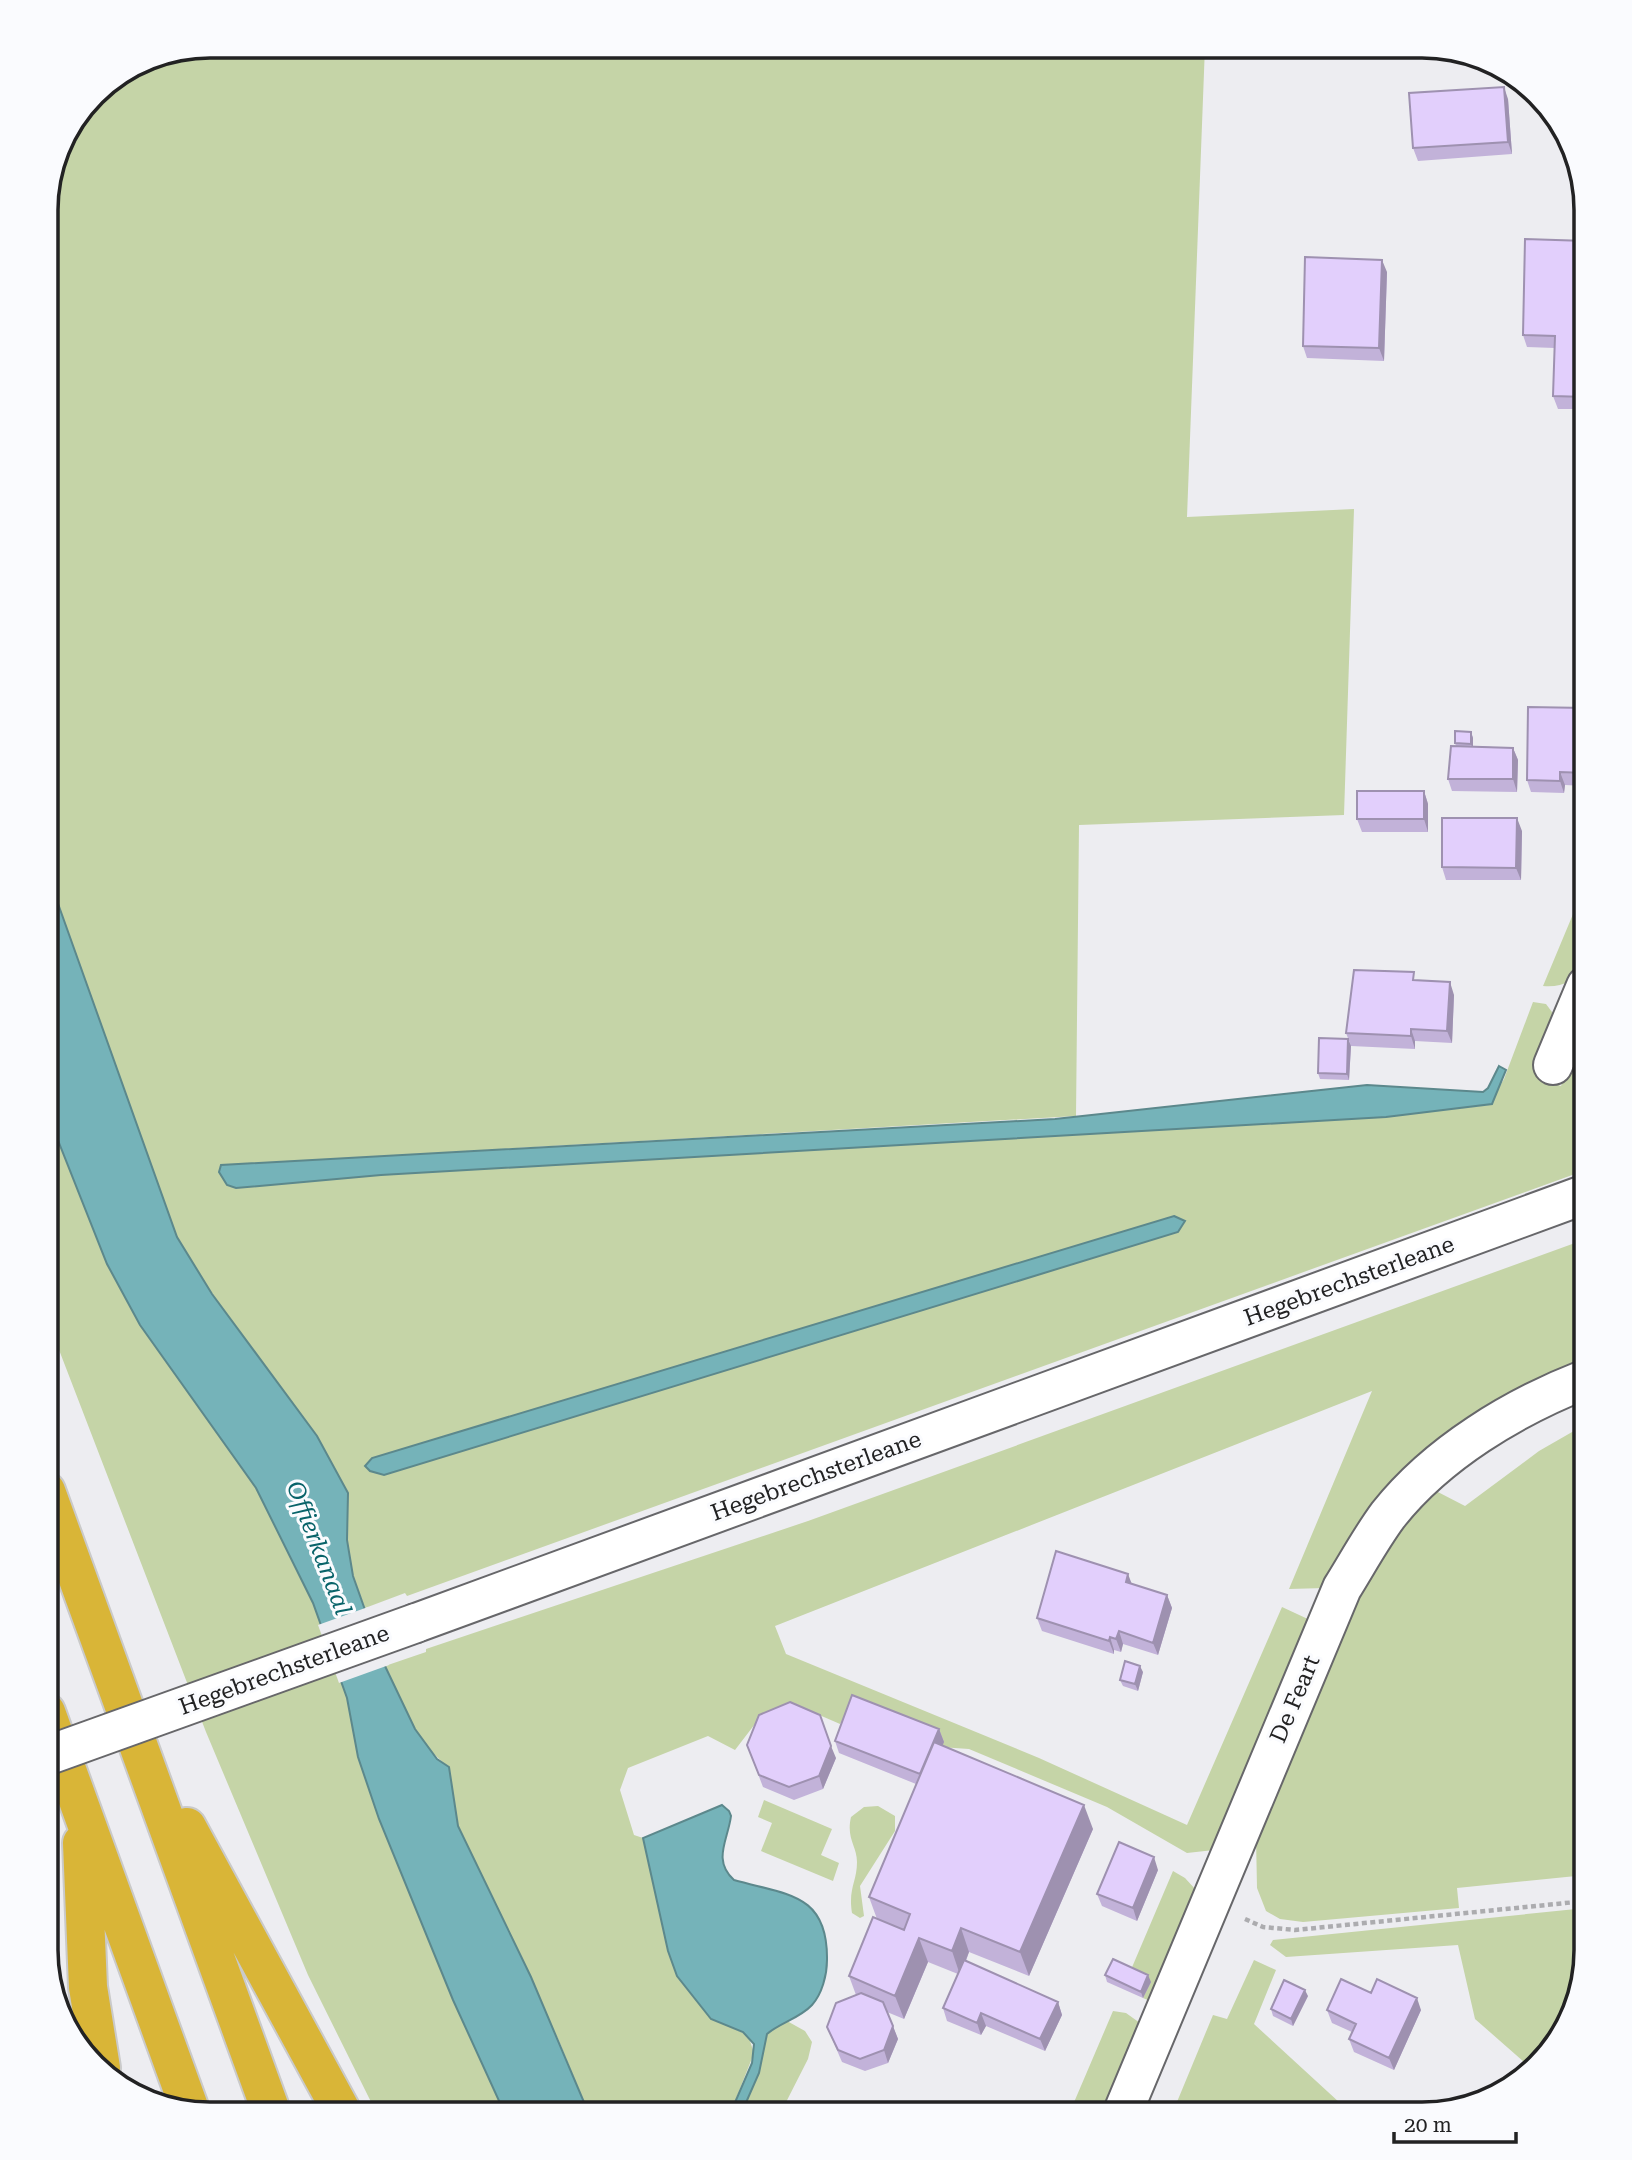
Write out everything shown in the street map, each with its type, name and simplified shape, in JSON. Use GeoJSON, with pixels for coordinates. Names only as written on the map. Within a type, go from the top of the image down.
{"type":"FeatureCollection","features":[{"type":"Feature","properties":{"kind":"highway"},"geometry":{"type":"LineString","coordinates":[[58,1526],[267,2102]]}},
{"type":"Feature","properties":{"kind":"highway"},"geometry":{"type":"LineString","coordinates":[[122,1706],[336,2102]]}},
{"type":"Feature","properties":{"kind":"highway"},"geometry":{"type":"LineString","coordinates":[[58,1745],[187,2100]]}},
{"type":"Feature","properties":{"kind":"highway"},"geometry":{"type":"LineString","coordinates":[[80,1806],[88,1987],[99,2055]]}},
{"type":"Feature","properties":{"kind":"street"},"geometry":{"type":"LineString","coordinates":[[1553,1065],[1574,1016]]}},
{"type":"Feature","properties":{"kind":"street","name":"Hegebrechsterleane"},"geometry":{"type":"LineString","coordinates":[[58,1752],[1574,1199]]}},
{"type":"Feature","properties":{"kind":"street","name":"De Feart"},"geometry":{"type":"LineString","coordinates":[[1127,2102],[1342,1588],[1389,1515],[1421,1482],[1503,1418],[1574,1385]]}},
{"type":"Feature","properties":{"kind":"path"},"geometry":{"type":"LineString","coordinates":[[1208,1905],[1264,1927],[1295,1930],[1574,1902]]}},
{"type":"Feature","properties":{"kind":"green space"},"geometry":{"type":"Polygon","coordinates":[[[209,58],[1205,58],[1187,517],[1354,509],[1344,815],[1079,825],[1076,1116],[222,1165],[219,1173],[227,1185],[236,1188],[381,1175],[1386,1117],[1488,1105],[1504,1079],[1533,1002],[1546,1004],[1558,1020],[1536,1075],[1561,1086],[1574,1055],[1574,1174],[407,1596],[405,1593],[365,1608],[353,1576],[347,1540],[348,1493],[317,1436],[212,1294],[177,1237],[58,904],[58,199],[69,151],[95,109],[109,95],[142,73],[170,63],[209,58]],[[1174,1216],[372,1458],[366,1466],[384,1475],[1178,1232],[1174,1216]]]}},
{"type":"Feature","properties":{"kind":"green space"},"geometry":{"type":"Polygon","coordinates":[[[1574,912],[1574,977],[1561,985],[1543,986],[1574,912]]]}},
{"type":"Feature","properties":{"kind":"green space"},"geometry":{"type":"Polygon","coordinates":[[[58,1140],[107,1264],[140,1325],[256,1488],[313,1603],[347,1698],[358,1757],[379,1819],[500,2102],[371,2102],[308,1975],[206,1732],[58,1347],[58,1140]]]}},
{"type":"Feature","properties":{"kind":"green space"},"geometry":{"type":"Polygon","coordinates":[[[1574,1243],[1574,1368],[1540,1378],[1504,1398],[1325,1588],[1289,1589],[1372,1391],[775,1626],[786,1654],[1039,1758],[1187,1825],[1282,1607],[1310,1620],[1214,1850],[1187,1853],[1107,1807],[969,1749],[940,1747],[850,1706],[840,1724],[794,1704],[758,1720],[735,1750],[708,1736],[628,1768],[620,1790],[634,1835],[643,1838],[668,1951],[732,2028],[748,2035],[754,2053],[735,2102],[584,2102],[559,2041],[458,1826],[449,1767],[418,1734],[385,1666],[426,1652],[426,1649],[808,1521],[1574,1243]]]}},
{"type":"Feature","properties":{"kind":"green space"},"geometry":{"type":"Polygon","coordinates":[[[1574,1431],[1574,1876],[1457,1888],[1459,1908],[1303,1922],[1280,1919],[1266,1911],[1257,1888],[1256,1837],[1328,1654],[1387,1542],[1434,1490],[1465,1506],[1539,1451],[1574,1431]]]}},
{"type":"Feature","properties":{"kind":"green space"},"geometry":{"type":"Polygon","coordinates":[[[764,1800],[832,1829],[821,1855],[839,1863],[833,1881],[761,1851],[772,1823],[758,1817],[764,1800]]]}},
{"type":"Feature","properties":{"kind":"green space"},"geometry":{"type":"Polygon","coordinates":[[[878,1806],[895,1816],[895,1831],[860,1886],[864,1916],[860,1918],[852,1913],[851,1904],[857,1856],[850,1831],[851,1817],[864,1807],[878,1806]]]}},
{"type":"Feature","properties":{"kind":"green space"},"geometry":{"type":"Polygon","coordinates":[[[1173,1871],[1185,1878],[1196,1890],[1150,2001],[1143,1998],[1150,1981],[1130,1972],[1173,1871]]]}},
{"type":"Feature","properties":{"kind":"green space"},"geometry":{"type":"Polygon","coordinates":[[[1574,1909],[1573,1970],[1563,2009],[1549,2035],[1525,2063],[1475,2019],[1458,1945],[1286,1957],[1270,1945],[1273,1940],[1574,1909]]]}},
{"type":"Feature","properties":{"kind":"green space"},"geometry":{"type":"Polygon","coordinates":[[[1254,1960],[1276,1970],[1254,2024],[1339,2102],[1177,2102],[1213,2015],[1227,2019],[1254,1960]]]}},
{"type":"Feature","properties":{"kind":"green space"},"geometry":{"type":"Polygon","coordinates":[[[1113,2011],[1126,2013],[1140,2023],[1110,2102],[1074,2102],[1113,2011]]]}},
{"type":"Feature","properties":{"kind":"green space"},"geometry":{"type":"Polygon","coordinates":[[[787,2021],[805,2031],[812,2042],[808,2059],[786,2102],[746,2102],[759,2073],[767,2034],[787,2021]]]}},
{"type":"Feature","properties":{"kind":"water","name":"Offierkanaal"},"geometry":{"type":"Polygon","coordinates":[[[58,904],[177,1237],[212,1294],[317,1436],[348,1493],[347,1540],[353,1576],[385,1666],[415,1729],[437,1759],[449,1767],[458,1826],[531,1977],[584,2102],[500,2102],[453,2000],[379,1819],[358,1757],[347,1698],[313,1603],[256,1488],[140,1325],[107,1264],[58,1140],[58,904]]]}},
{"type":"Feature","properties":{"kind":"water"},"geometry":{"type":"Polygon","coordinates":[[[1499,1066],[1506,1070],[1492,1104],[1386,1117],[381,1175],[236,1188],[227,1185],[219,1172],[221,1165],[1055,1119],[1367,1085],[1483,1092],[1488,1088],[1499,1066]]]}},
{"type":"Feature","properties":{"kind":"water"},"geometry":{"type":"Polygon","coordinates":[[[1174,1216],[1185,1221],[1178,1232],[384,1475],[370,1471],[365,1466],[372,1458],[1174,1216]]]}},
{"type":"Feature","properties":{"kind":"water"},"geometry":{"type":"Polygon","coordinates":[[[722,1805],[731,1816],[723,1850],[727,1872],[734,1880],[801,1900],[812,1909],[820,1921],[827,1960],[819,1995],[802,2013],[767,2034],[759,2073],[746,2102],[735,2102],[752,2063],[754,2044],[743,2032],[711,2019],[677,1976],[668,1951],[643,1838],[722,1805]]]}},
{"type":"Feature","properties":{"kind":"pier"},"geometry":{"type":"Polygon","coordinates":[[[368,1607],[389,1665],[339,1683],[318,1625],[368,1607]]]}},
{"type":"Feature","properties":{"kind":"building"},"geometry":{"type":"Polygon","coordinates":[[[1504,87],[1508,142],[1413,148],[1409,93],[1504,87]]]}},
{"type":"Feature","properties":{"kind":"building"},"geometry":{"type":"Polygon","coordinates":[[[1525,239],[1574,241],[1574,397],[1553,396],[1555,336],[1523,335],[1525,239]]]}},
{"type":"Feature","properties":{"kind":"building"},"geometry":{"type":"Polygon","coordinates":[[[1305,257],[1382,260],[1379,348],[1303,346],[1305,257]]]}},
{"type":"Feature","properties":{"kind":"building"},"geometry":{"type":"Polygon","coordinates":[[[1528,707],[1574,708],[1574,773],[1560,772],[1560,781],[1527,780],[1528,707]]]}},
{"type":"Feature","properties":{"kind":"building"},"geometry":{"type":"Polygon","coordinates":[[[1455,731],[1471,732],[1471,744],[1455,743],[1455,731]]]}},
{"type":"Feature","properties":{"kind":"building"},"geometry":{"type":"Polygon","coordinates":[[[1451,746],[1513,748],[1513,779],[1448,779],[1451,746]]]}},
{"type":"Feature","properties":{"kind":"building"},"geometry":{"type":"Polygon","coordinates":[[[1357,791],[1424,791],[1424,819],[1357,819],[1357,791]]]}},
{"type":"Feature","properties":{"kind":"building"},"geometry":{"type":"Polygon","coordinates":[[[1442,818],[1517,818],[1516,868],[1442,867],[1442,818]]]}},
{"type":"Feature","properties":{"kind":"building"},"geometry":{"type":"Polygon","coordinates":[[[1354,970],[1414,972],[1413,980],[1450,982],[1447,1031],[1411,1029],[1411,1036],[1346,1033],[1354,970]]]}},
{"type":"Feature","properties":{"kind":"building"},"geometry":{"type":"Polygon","coordinates":[[[1319,1038],[1348,1039],[1347,1074],[1318,1073],[1319,1038]]]}},
{"type":"Feature","properties":{"kind":"building"},"geometry":{"type":"Polygon","coordinates":[[[1056,1551],[1128,1574],[1126,1582],[1167,1595],[1153,1643],[1119,1631],[1116,1639],[1110,1637],[1109,1641],[1037,1618],[1056,1551]]]}},
{"type":"Feature","properties":{"kind":"building"},"geometry":{"type":"Polygon","coordinates":[[[1125,1661],[1140,1666],[1135,1684],[1120,1680],[1125,1661]]]}},
{"type":"Feature","properties":{"kind":"building"},"geometry":{"type":"Polygon","coordinates":[[[852,1695],[939,1729],[920,1774],[835,1741],[852,1695]]]}},
{"type":"Feature","properties":{"kind":"building"},"geometry":{"type":"Polygon","coordinates":[[[790,1702],[820,1715],[831,1746],[819,1776],[789,1787],[759,1775],[747,1745],[759,1715],[790,1702]]]}},
{"type":"Feature","properties":{"kind":"building"},"geometry":{"type":"Polygon","coordinates":[[[934,1742],[1084,1805],[1020,1952],[961,1928],[952,1951],[919,1938],[895,1996],[849,1976],[873,1917],[904,1930],[910,1914],[869,1897],[934,1742]]]}},
{"type":"Feature","properties":{"kind":"building"},"geometry":{"type":"Polygon","coordinates":[[[1119,1842],[1154,1857],[1133,1908],[1097,1894],[1119,1842]]]}},
{"type":"Feature","properties":{"kind":"building"},"geometry":{"type":"Polygon","coordinates":[[[1113,1959],[1148,1975],[1141,1992],[1105,1975],[1113,1959]]]}},
{"type":"Feature","properties":{"kind":"building"},"geometry":{"type":"Polygon","coordinates":[[[964,1960],[1058,2002],[1040,2039],[981,2013],[977,2023],[943,2008],[964,1960]]]}},
{"type":"Feature","properties":{"kind":"building"},"geometry":{"type":"Polygon","coordinates":[[[1341,1979],[1371,1993],[1377,1979],[1417,1998],[1389,2058],[1349,2039],[1356,2024],[1327,2010],[1341,1979]]]}},
{"type":"Feature","properties":{"kind":"building"},"geometry":{"type":"Polygon","coordinates":[[[1284,1980],[1305,1990],[1291,2019],[1271,2009],[1284,1980]]]}},
{"type":"Feature","properties":{"kind":"building"},"geometry":{"type":"Polygon","coordinates":[[[861,1993],[883,2002],[893,2026],[884,2050],[860,2059],[838,2050],[827,2027],[836,2003],[861,1993]]]}}]}
